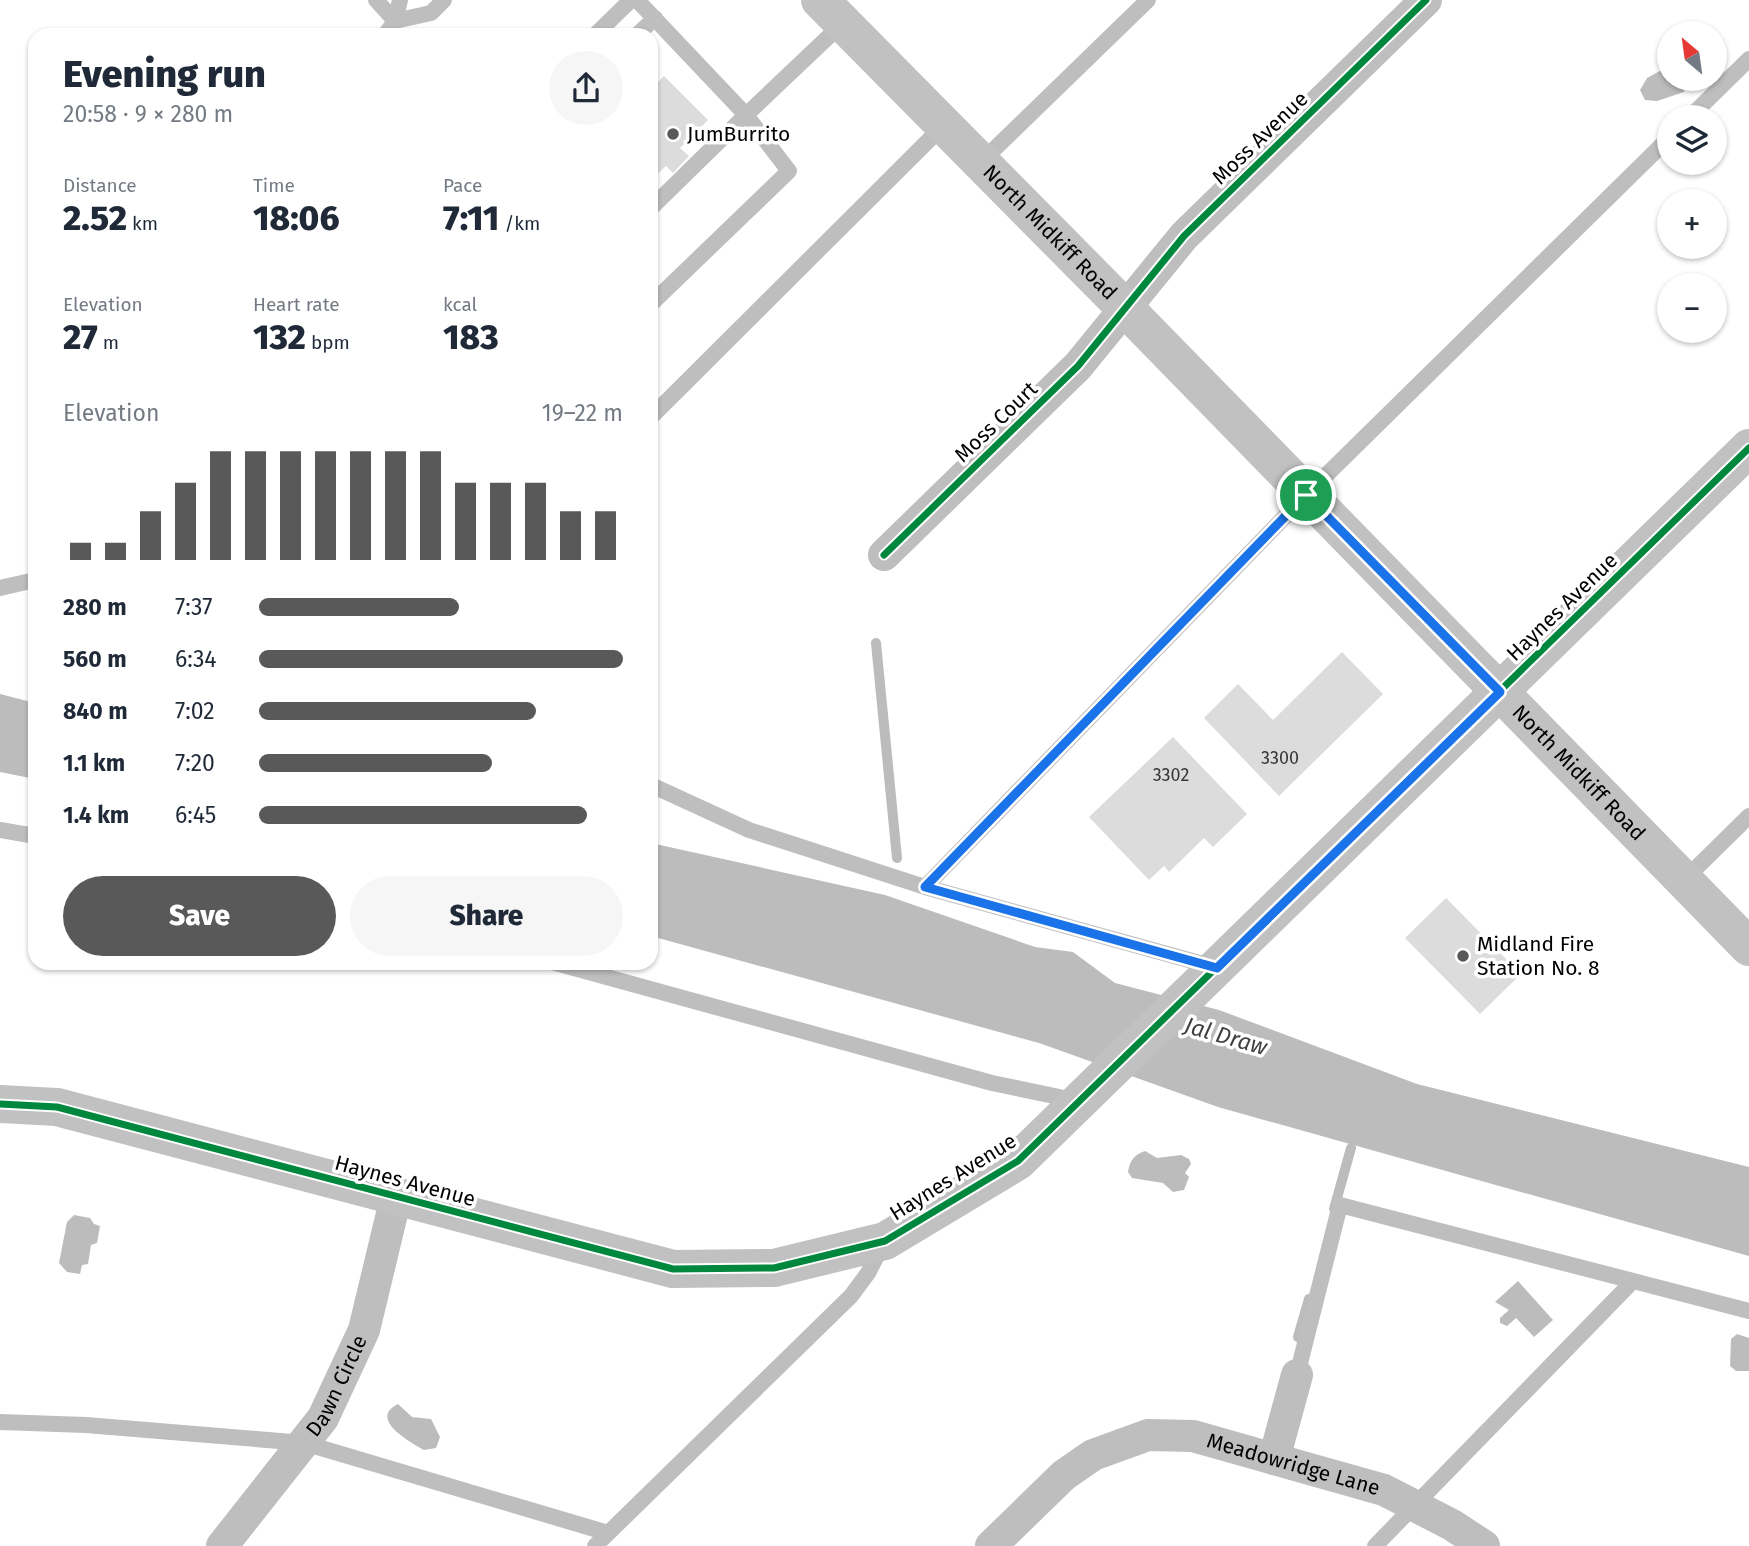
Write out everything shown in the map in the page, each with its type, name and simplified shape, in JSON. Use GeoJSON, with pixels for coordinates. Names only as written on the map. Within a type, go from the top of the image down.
{"type":"FeatureCollection","features":[{"type":"Feature","properties":{"kind":"street","name":"Moss Avenue"},"geometry":{"type":"LineString","coordinates":[[1124,307],[1184,236],[1426,0]]}},
{"type":"Feature","properties":{"kind":"street","name":"North Midkiff Road"},"geometry":{"type":"LineString","coordinates":[[831,11],[1749,947]]}},
{"type":"Feature","properties":{"kind":"street","name":"Moss Court"},"geometry":{"type":"LineString","coordinates":[[884,555],[1078,366],[1124,307]]}},
{"type":"Feature","properties":{"kind":"street","name":"Haynes Avenue"},"geometry":{"type":"LineString","coordinates":[[0,1104],[57,1107],[673,1269],[775,1268],[885,1241],[1018,1161],[1749,448]]}},
{"type":"Feature","properties":{"kind":"street","name":"Dawn Circle"},"geometry":{"type":"LineString","coordinates":[[222,1546],[323,1419],[364,1330],[396,1197]]}},
{"type":"Feature","properties":{"kind":"street"},"geometry":{"type":"LineString","coordinates":[[1274,1459],[1297,1375]]}},
{"type":"Feature","properties":{"kind":"street","name":"Meadowridge Lane"},"geometry":{"type":"LineString","coordinates":[[991,1546],[1064,1475],[1093,1454],[1148,1435],[1193,1436],[1384,1490],[1484,1546]]}},
{"type":"Feature","properties":{"kind":"lane"},"geometry":{"type":"LineString","coordinates":[[376,0],[395,21]]}},
{"type":"Feature","properties":{"kind":"lane"},"geometry":{"type":"LineString","coordinates":[[390,28],[395,21],[400,0]]}},
{"type":"Feature","properties":{"kind":"lane"},"geometry":{"type":"LineString","coordinates":[[395,21],[431,13],[444,0]]}},
{"type":"Feature","properties":{"kind":"lane"},"geometry":{"type":"LineString","coordinates":[[602,28],[631,0]]}},
{"type":"Feature","properties":{"kind":"lane"},"geometry":{"type":"LineString","coordinates":[[637,0],[746,115],[789,171],[658,297]]}},
{"type":"Feature","properties":{"kind":"lane"},"geometry":{"type":"LineString","coordinates":[[981,162],[1147,0]]}},
{"type":"Feature","properties":{"kind":"lane"},"geometry":{"type":"LineString","coordinates":[[658,201],[746,115],[831,11]]}},
{"type":"Feature","properties":{"kind":"lane"},"geometry":{"type":"LineString","coordinates":[[645,28],[655,18]]}},
{"type":"Feature","properties":{"kind":"lane"},"geometry":{"type":"LineString","coordinates":[[1702,105],[1749,59]]}},
{"type":"Feature","properties":{"kind":"lane"},"geometry":{"type":"LineString","coordinates":[[658,410],[943,126]]}},
{"type":"Feature","properties":{"kind":"lane"},"geometry":{"type":"LineString","coordinates":[[925,887],[1306,495],[1657,150]]}},
{"type":"Feature","properties":{"kind":"lane"},"geometry":{"type":"LineString","coordinates":[[0,588],[28,582]]}},
{"type":"Feature","properties":{"kind":"lane"},"geometry":{"type":"LineString","coordinates":[[658,788],[749,830],[1208,976]]}},
{"type":"Feature","properties":{"kind":"lane"},"geometry":{"type":"LineString","coordinates":[[1684,880],[1749,816]]}},
{"type":"Feature","properties":{"kind":"lane"},"geometry":{"type":"LineString","coordinates":[[0,830],[28,835]]}},
{"type":"Feature","properties":{"kind":"lane"},"geometry":{"type":"LineString","coordinates":[[581,970],[979,1079],[1087,1094]]}},
{"type":"Feature","properties":{"kind":"lane"},"geometry":{"type":"LineString","coordinates":[[1297,1375],[1340,1205],[1749,1311]]}},
{"type":"Feature","properties":{"kind":"lane"},"geometry":{"type":"LineString","coordinates":[[594,1546],[851,1296],[868,1273],[885,1241]]}},
{"type":"Feature","properties":{"kind":"lane"},"geometry":{"type":"LineString","coordinates":[[1375,1546],[1633,1281]]}},
{"type":"Feature","properties":{"kind":"lane"},"geometry":{"type":"LineString","coordinates":[[0,1422],[86,1425],[304,1443],[608,1533]]}},
{"type":"Feature","properties":{"kind":"water"},"geometry":{"type":"Polygon","coordinates":[[[1657,73],[1657,91],[1684,92],[1657,101],[1645,100],[1640,90],[1647,78],[1657,73]]]}},
{"type":"Feature","properties":{"kind":"water"},"geometry":{"type":"Polygon","coordinates":[[[0,694],[28,701],[28,778],[0,772],[0,694]]]}},
{"type":"Feature","properties":{"kind":"water","name":"Jal Draw"},"geometry":{"type":"Polygon","coordinates":[[[658,845],[885,895],[1035,947],[1073,952],[1115,983],[1219,1010],[1417,1084],[1749,1167],[1749,1256],[1218,1107],[1039,1043],[658,938],[658,845]]]}},
{"type":"Feature","properties":{"kind":"water"},"geometry":{"type":"Polygon","coordinates":[[[1145,1151],[1157,1158],[1181,1155],[1189,1159],[1191,1164],[1185,1173],[1189,1177],[1184,1190],[1173,1192],[1163,1183],[1132,1178],[1128,1172],[1131,1161],[1145,1151]]]}},
{"type":"Feature","properties":{"kind":"water"},"geometry":{"type":"Polygon","coordinates":[[[74,1215],[90,1218],[94,1224],[100,1226],[97,1243],[91,1245],[88,1264],[82,1265],[80,1274],[67,1272],[59,1263],[67,1222],[74,1215]]]}},
{"type":"Feature","properties":{"kind":"water"},"geometry":{"type":"Polygon","coordinates":[[[1518,1281],[1553,1320],[1534,1337],[1516,1318],[1507,1326],[1500,1323],[1500,1318],[1509,1310],[1495,1302],[1518,1281]]]}},
{"type":"Feature","properties":{"kind":"water"},"geometry":{"type":"Polygon","coordinates":[[[1737,1334],[1749,1338],[1749,1371],[1736,1371],[1730,1366],[1731,1339],[1737,1334]]]}},
{"type":"Feature","properties":{"kind":"water"},"geometry":{"type":"Polygon","coordinates":[[[398,1404],[412,1417],[431,1419],[440,1437],[436,1448],[424,1450],[395,1430],[387,1417],[390,1410],[398,1404]]]}},
{"type":"Feature","properties":{"kind":"building","name":"JumBurrito"},"geometry":{"type":"Polygon","coordinates":[[[664,76],[708,120],[680,148],[689,156],[673,173],[666,166],[658,173],[658,82],[664,76]]]}},
{"type":"Feature","properties":{"kind":"building"},"geometry":{"type":"Polygon","coordinates":[[[1342,652],[1383,694],[1279,796],[1204,718],[1238,684],[1273,720],[1342,652]]]}},
{"type":"Feature","properties":{"kind":"building"},"geometry":{"type":"Polygon","coordinates":[[[1173,737],[1247,814],[1213,847],[1204,838],[1169,872],[1164,866],[1149,880],[1089,817],[1173,737]]]}},
{"type":"Feature","properties":{"kind":"building","name":"Midland Fire Station No. 8"},"geometry":{"type":"Polygon","coordinates":[[[1446,898],[1521,974],[1480,1014],[1405,938],[1446,898]]]}},
{"type":"Feature","properties":{"kind":"waterway"},"geometry":{"type":"LineString","coordinates":[[876,643],[897,858]]}},
{"type":"Feature","properties":{"kind":"waterway"},"geometry":{"type":"LineString","coordinates":[[1334,1209],[1351,1148]]}},
{"type":"Feature","properties":{"kind":"waterway"},"geometry":{"type":"LineString","coordinates":[[1298,1337],[1309,1299]]}},
{"type":"Feature","properties":{"kind":"cycle path"},"geometry":{"type":"LineString","coordinates":[[884,555],[1078,366],[1184,236],[1426,0]]}},
{"type":"Feature","properties":{"kind":"cycle path"},"geometry":{"type":"LineString","coordinates":[[0,1104],[57,1107],[673,1269],[774,1268],[885,1241],[1018,1161],[1749,448]]}},
{"type":"Feature","properties":{"kind":"place","name":"JumBurrito"},"geometry":{"type":"Point","coordinates":[673,134]}},
{"type":"Feature","properties":{"kind":"place","name":"Midland Fire Station No. 8"},"geometry":{"type":"Point","coordinates":[1463,956]}},
{"type":"Feature","properties":{"kind":"route"},"geometry":{"type":"LineString","coordinates":[[1306,495],[1500,692],[1217,968],[925,887],[1306,495]]}}]}
